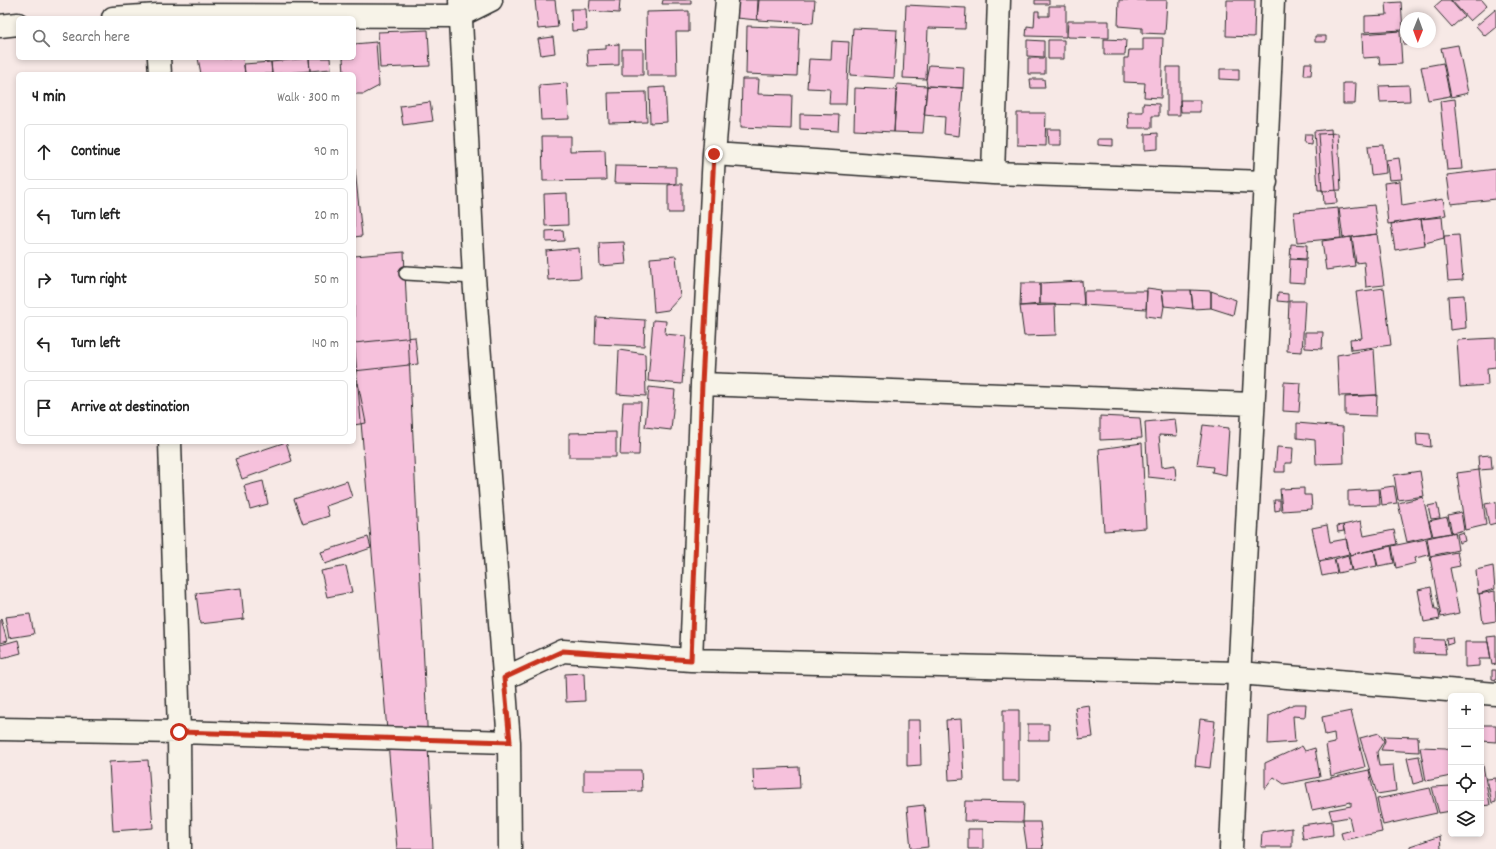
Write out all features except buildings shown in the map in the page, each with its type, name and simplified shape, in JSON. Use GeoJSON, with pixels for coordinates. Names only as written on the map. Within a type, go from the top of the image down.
{"type":"FeatureCollection","features":[{"type":"Feature","properties":{"kind":"street"},"geometry":{"type":"LineString","coordinates":[[158,16],[459,8],[491,0]]}},
{"type":"Feature","properties":{"kind":"street"},"geometry":{"type":"LineString","coordinates":[[691,660],[702,384],[714,154],[727,0]]}},
{"type":"Feature","properties":{"kind":"street"},"geometry":{"type":"LineString","coordinates":[[993,173],[999,0]]}},
{"type":"Feature","properties":{"kind":"street"},"geometry":{"type":"LineString","coordinates":[[1231,849],[1253,404],[1266,182],[1273,0]]}},
{"type":"Feature","properties":{"kind":"street"},"geometry":{"type":"LineString","coordinates":[[459,8],[474,277],[510,742],[510,849]]}},
{"type":"Feature","properties":{"kind":"street"},"geometry":{"type":"LineString","coordinates":[[0,26],[16,24]]}},
{"type":"Feature","properties":{"kind":"street"},"geometry":{"type":"LineString","coordinates":[[159,60],[160,72]]}},
{"type":"Feature","properties":{"kind":"street"},"geometry":{"type":"LineString","coordinates":[[714,154],[993,173],[1266,182]]}},
{"type":"Feature","properties":{"kind":"street"},"geometry":{"type":"LineString","coordinates":[[702,384],[1253,404]]}},
{"type":"Feature","properties":{"kind":"street"},"geometry":{"type":"LineString","coordinates":[[170,444],[179,732],[180,849]]}},
{"type":"Feature","properties":{"kind":"street"},"geometry":{"type":"LineString","coordinates":[[504,678],[563,651],[691,660],[1239,673],[1496,694]]}},
{"type":"Feature","properties":{"kind":"street"},"geometry":{"type":"LineString","coordinates":[[0,729],[179,732],[510,742]]}},
{"type":"Feature","properties":{"kind":"lane"},"geometry":{"type":"LineString","coordinates":[[406,273],[474,277]]}},
{"type":"Feature","properties":{"kind":"route"},"geometry":{"type":"LineString","coordinates":[[179,732],[510,742],[504,678],[563,651],[691,660],[702,384],[714,154]]}}]}
